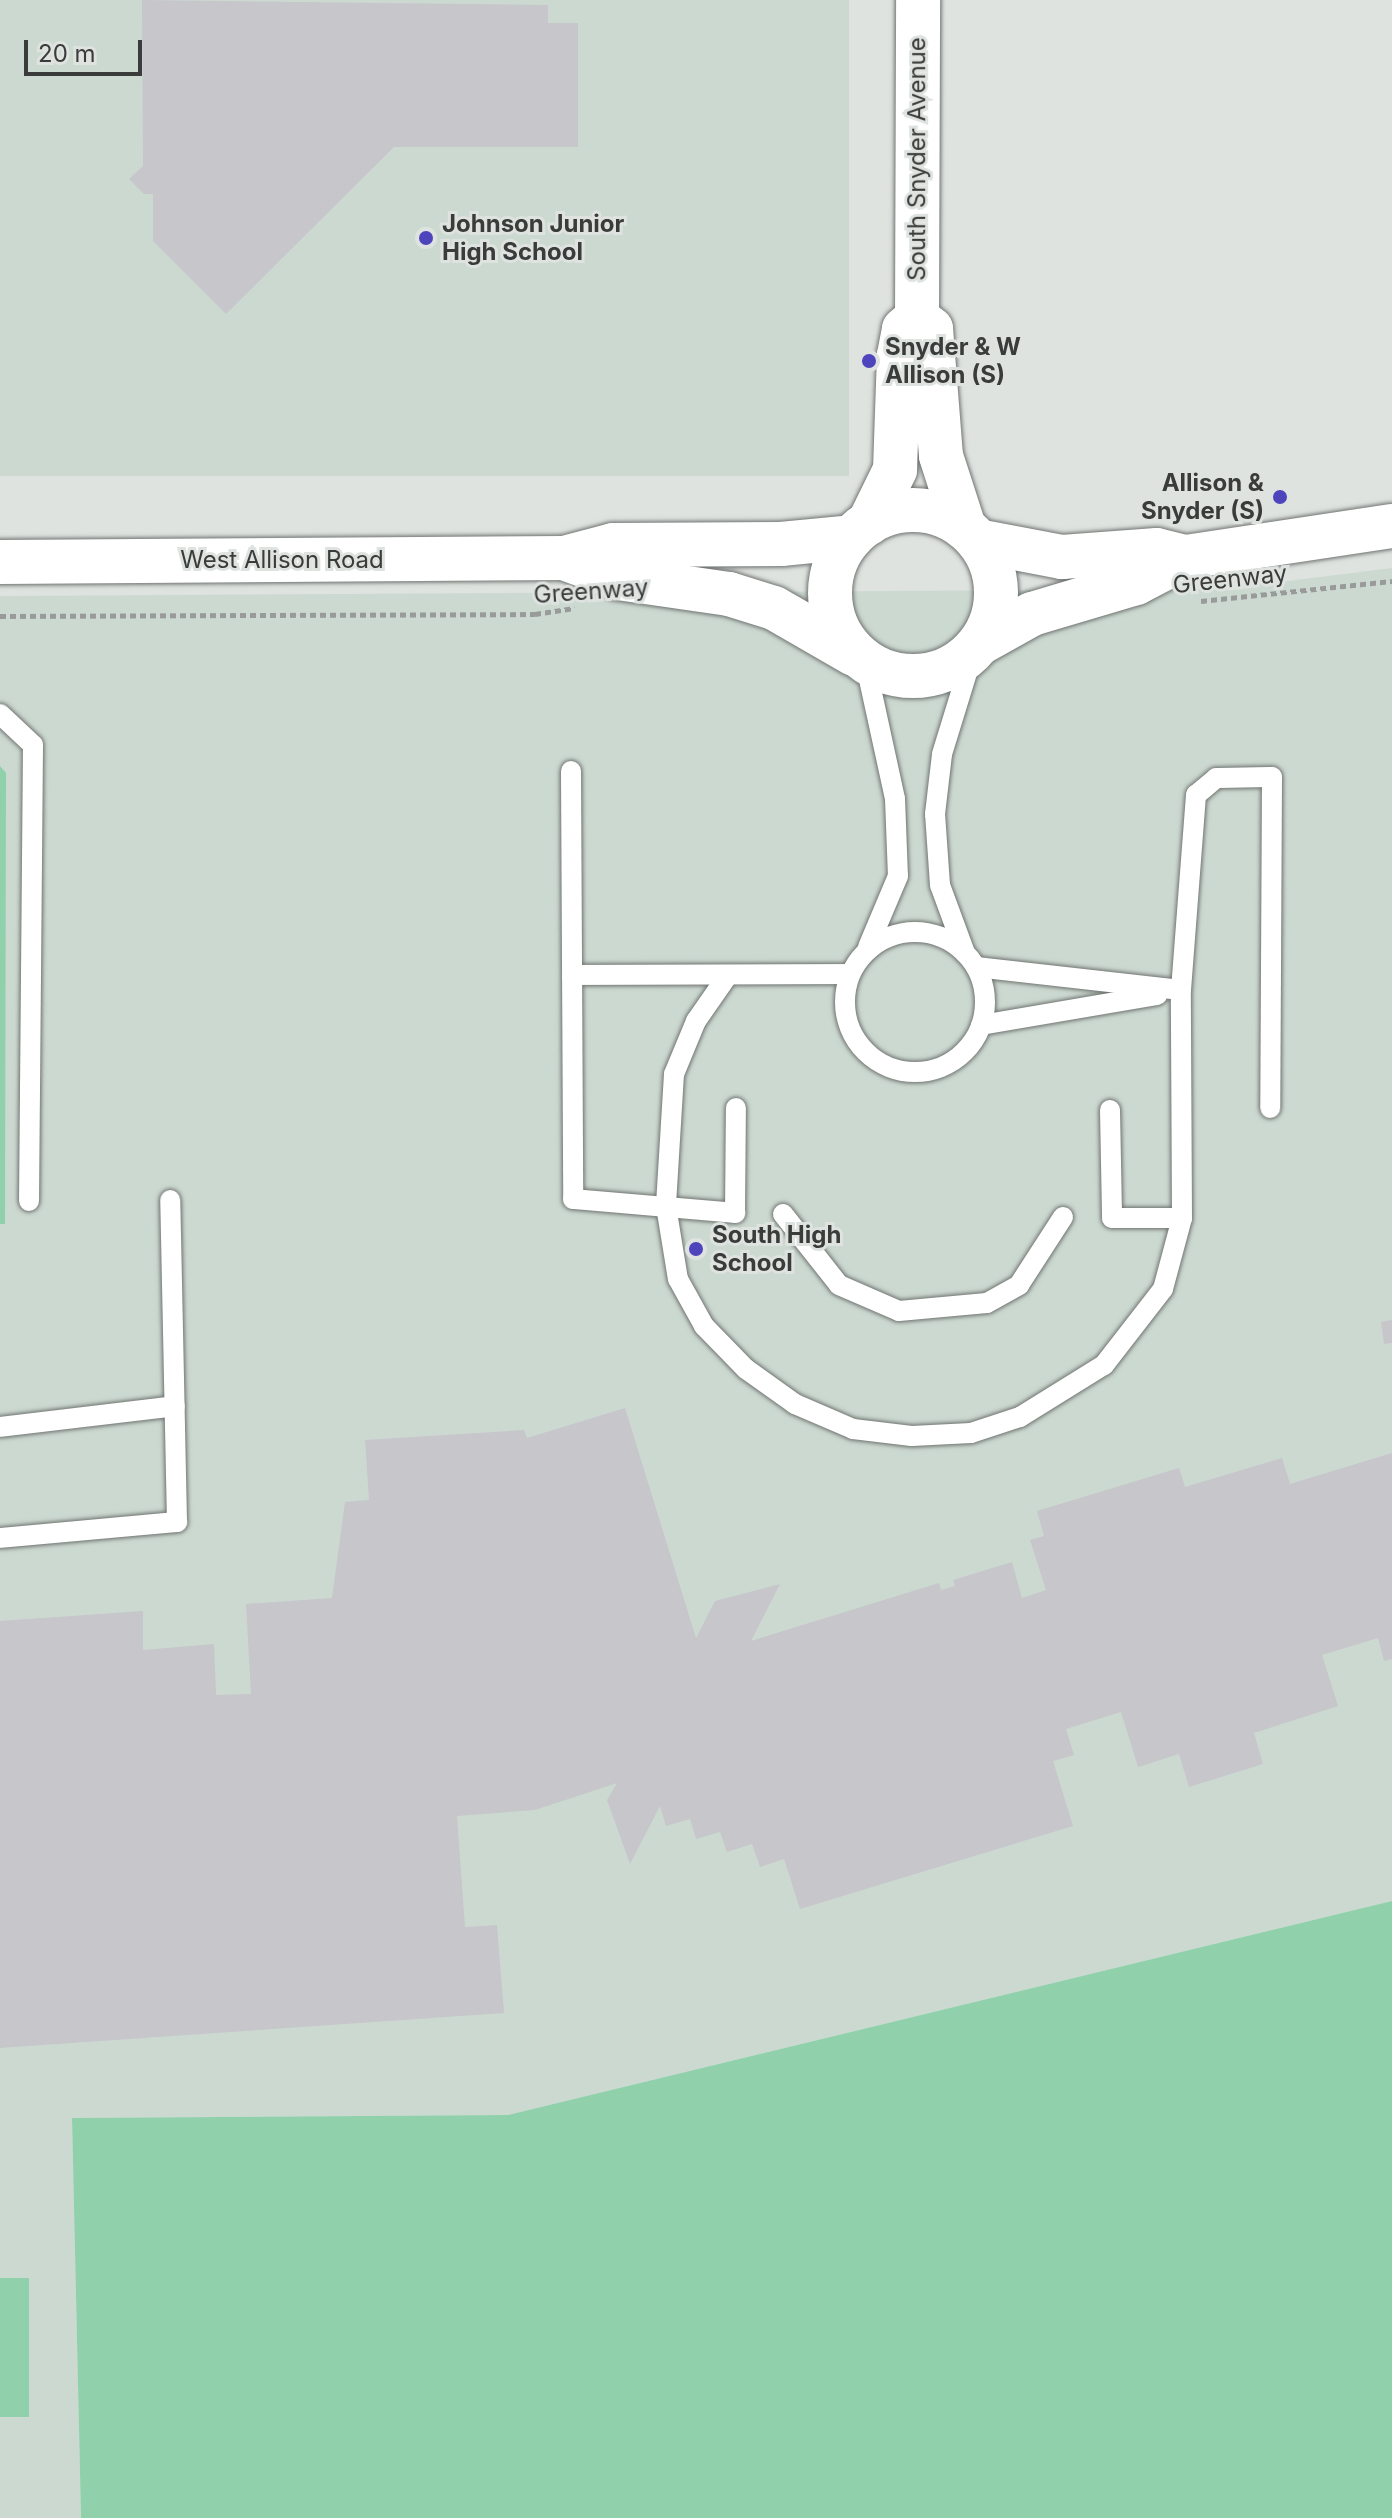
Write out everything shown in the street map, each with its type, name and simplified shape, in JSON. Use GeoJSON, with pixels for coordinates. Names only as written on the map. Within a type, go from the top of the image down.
{"type":"FeatureCollection","features":[{"type":"Feature","properties":{"kind":"street","name":"South Snyder Avenue"},"geometry":{"type":"LineString","coordinates":[[860,530],[895,470],[899,355],[904,329],[917,318],[918,0]]}},
{"type":"Feature","properties":{"kind":"street","name":"South Snyder Avenue"},"geometry":{"type":"LineString","coordinates":[[917,318],[931,329],[941,456],[971,534]]}},
{"type":"Feature","properties":{"kind":"street"},"geometry":{"type":"LineString","coordinates":[[1186,557],[1157,550],[1062,557],[971,534],[912,510],[860,530],[837,559],[830,595],[836,626],[860,658],[893,674],[925,675],[1032,614],[1136,583],[1186,557],[1392,526]]}},
{"type":"Feature","properties":{"kind":"street","name":"West Allison Road"},"geometry":{"type":"LineString","coordinates":[[0,562],[564,558],[613,545],[781,544],[860,530]]}},
{"type":"Feature","properties":{"kind":"street"},"geometry":{"type":"LineString","coordinates":[[971,534],[991,566],[996,597],[977,646]]}},
{"type":"Feature","properties":{"kind":"street","name":"West Allison Road"},"geometry":{"type":"LineString","coordinates":[[564,558],[618,578],[729,594],[774,608],[860,658]]}},
{"type":"Feature","properties":{"kind":"lane"},"geometry":{"type":"LineString","coordinates":[[860,658],[895,799],[898,876],[865,952],[850,974],[844,1002],[849,1026],[865,1051],[888,1066],[915,1072],[939,1067],[965,1051],[981,1025],[984,992],[940,885],[935,814],[942,754],[977,646]]}},
{"type":"Feature","properties":{"kind":"lane"},"geometry":{"type":"LineString","coordinates":[[0,714],[33,745],[29,1201]]}},
{"type":"Feature","properties":{"kind":"lane"},"geometry":{"type":"LineString","coordinates":[[571,771],[573,1199],[735,1213],[736,1108]]}},
{"type":"Feature","properties":{"kind":"lane"},"geometry":{"type":"LineString","coordinates":[[728,975],[696,1021],[674,1074],[666,1206],[678,1279],[704,1326],[746,1369],[795,1404],[853,1429],[912,1436],[971,1433],[1020,1417],[1104,1365],[1163,1289],[1182,1218],[1181,990],[1196,795],[1216,778],[1272,777],[1270,1108]]}},
{"type":"Feature","properties":{"kind":"lane"},"geometry":{"type":"LineString","coordinates":[[865,952],[882,940],[915,932],[942,937],[970,960],[1181,990]]}},
{"type":"Feature","properties":{"kind":"lane"},"geometry":{"type":"LineString","coordinates":[[572,975],[850,974]]}},
{"type":"Feature","properties":{"kind":"lane"},"geometry":{"type":"LineString","coordinates":[[981,1025],[1181,990]]}},
{"type":"Feature","properties":{"kind":"lane"},"geometry":{"type":"LineString","coordinates":[[1110,1110],[1112,1218],[1182,1218]]}},
{"type":"Feature","properties":{"kind":"lane"},"geometry":{"type":"LineString","coordinates":[[0,1538],[177,1522],[170,1200]]}},
{"type":"Feature","properties":{"kind":"lane"},"geometry":{"type":"LineString","coordinates":[[783,1214],[839,1285],[899,1311],[987,1303],[1019,1285],[1063,1217]]}},
{"type":"Feature","properties":{"kind":"lane"},"geometry":{"type":"LineString","coordinates":[[0,1427],[175,1406]]}},
{"type":"Feature","properties":{"kind":"path","name":"Greenway"},"geometry":{"type":"LineString","coordinates":[[1198,601],[1392,581]]}},
{"type":"Feature","properties":{"kind":"path","name":"Greenway"},"geometry":{"type":"LineString","coordinates":[[0,616],[535,614],[581,607]]}},
{"type":"Feature","properties":{"kind":"shaded area","name":"Johnson Junior High School"},"geometry":{"type":"Polygon","coordinates":[[[0,0],[849,0],[849,476],[0,476],[0,0]]]}},
{"type":"Feature","properties":{"kind":"shaded area","name":"South High School"},"geometry":{"type":"Polygon","coordinates":[[[1392,568],[1392,1901],[508,2115],[72,2118],[81,2518],[0,2518],[0,596],[1223,589],[1392,568]]]}},
{"type":"Feature","properties":{"kind":"green space"},"geometry":{"type":"Polygon","coordinates":[[[0,766],[6,773],[5,1224],[0,1224],[0,766]]]}},
{"type":"Feature","properties":{"kind":"green space"},"geometry":{"type":"Polygon","coordinates":[[[1392,1901],[1392,2518],[81,2518],[72,2118],[508,2115],[1392,1901]]]}},
{"type":"Feature","properties":{"kind":"green space"},"geometry":{"type":"Polygon","coordinates":[[[0,2278],[29,2278],[29,2417],[0,2417],[0,2278]]]}},
{"type":"Feature","properties":{"kind":"building"},"geometry":{"type":"Polygon","coordinates":[[[142,0],[548,5],[548,23],[578,23],[578,147],[394,147],[226,314],[153,241],[153,194],[144,194],[129,179],[143,166],[142,0]]]}},
{"type":"Feature","properties":{"kind":"building"},"geometry":{"type":"Polygon","coordinates":[[[1392,1320],[1392,1343],[1384,1344],[1381,1322],[1392,1320]]]}},
{"type":"Feature","properties":{"kind":"building"},"geometry":{"type":"Polygon","coordinates":[[[625,1408],[696,1638],[715,1601],[780,1584],[751,1641],[939,1583],[941,1590],[955,1586],[953,1580],[1012,1562],[1022,1598],[1046,1590],[1030,1540],[1044,1536],[1037,1511],[1179,1468],[1185,1487],[1282,1458],[1290,1484],[1392,1453],[1392,1659],[1384,1661],[1378,1638],[1322,1655],[1338,1706],[1254,1733],[1263,1764],[1189,1787],[1179,1754],[1138,1767],[1121,1712],[1066,1729],[1074,1755],[1053,1761],[1073,1826],[800,1909],[784,1859],[760,1867],[752,1844],[727,1852],[720,1832],[696,1839],[690,1819],[666,1826],[660,1806],[630,1864],[607,1800],[617,1783],[535,1810],[457,1816],[465,1927],[497,1925],[504,2013],[0,2048],[0,1621],[143,1611],[143,1650],[214,1644],[216,1695],[251,1694],[246,1604],[332,1598],[345,1502],[369,1500],[365,1440],[524,1430],[527,1438],[625,1408]]]}},
{"type":"Feature","properties":{"kind":"place","name":"Johnson Junior High School"},"geometry":{"type":"Point","coordinates":[426,238]}},
{"type":"Feature","properties":{"kind":"place","name":"Snyder & W Allison (S)"},"geometry":{"type":"Point","coordinates":[869,361]}},
{"type":"Feature","properties":{"kind":"place","name":"Allison & Snyder (S)"},"geometry":{"type":"Point","coordinates":[1280,497]}},
{"type":"Feature","properties":{"kind":"place","name":"South High School"},"geometry":{"type":"Point","coordinates":[696,1249]}}]}
